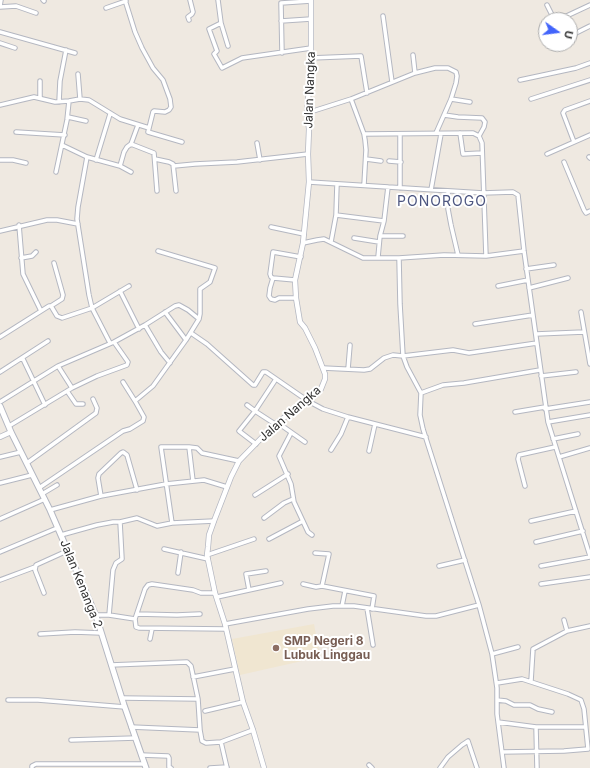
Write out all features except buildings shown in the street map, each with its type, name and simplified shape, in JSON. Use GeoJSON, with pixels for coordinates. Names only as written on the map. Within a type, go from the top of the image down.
{"type":"FeatureCollection","features":[{"type":"Feature","properties":{"kind":"main road","name":"Jalan Kenanga 2"},"geometry":{"type":"LineString","coordinates":[[0,406],[50,510],[96,615],[145,766]]}},
{"type":"Feature","properties":{"kind":"street"},"geometry":{"type":"LineString","coordinates":[[189,20],[188,17],[193,12],[190,0]]}},
{"type":"Feature","properties":{"kind":"street"},"geometry":{"type":"LineString","coordinates":[[218,0],[221,25],[228,46]]}},
{"type":"Feature","properties":{"kind":"street"},"geometry":{"type":"LineString","coordinates":[[106,8],[126,1],[135,32],[142,48],[153,68],[163,80],[170,99],[171,108],[165,112],[154,111],[148,131],[150,133],[182,142]]}},
{"type":"Feature","properties":{"kind":"street"},"geometry":{"type":"LineString","coordinates":[[282,53],[282,3],[311,1]]}},
{"type":"Feature","properties":{"kind":"street","name":"Jalan Nangka"},"geometry":{"type":"LineString","coordinates":[[264,768],[243,702],[226,627],[216,595],[208,557],[209,535],[227,487],[239,461],[276,423],[308,401],[321,389],[324,384],[325,374],[323,368],[305,328],[300,322],[295,280],[303,243],[309,182],[309,129],[307,113],[311,58],[311,1]]}},
{"type":"Feature","properties":{"kind":"street"},"geometry":{"type":"LineString","coordinates":[[0,3],[16,6],[36,13]]}},
{"type":"Feature","properties":{"kind":"street"},"geometry":{"type":"LineString","coordinates":[[547,5],[550,12]]}},
{"type":"Feature","properties":{"kind":"street"},"geometry":{"type":"LineString","coordinates":[[575,12],[590,5]]}},
{"type":"Feature","properties":{"kind":"street"},"geometry":{"type":"LineString","coordinates":[[383,16],[392,82]]}},
{"type":"Feature","properties":{"kind":"street"},"geometry":{"type":"LineString","coordinates":[[281,21],[311,19]]}},
{"type":"Feature","properties":{"kind":"street"},"geometry":{"type":"LineString","coordinates":[[221,25],[209,29],[217,51],[214,54],[223,68],[242,58],[311,48]]}},
{"type":"Feature","properties":{"kind":"street"},"geometry":{"type":"LineString","coordinates":[[578,32],[590,26]]}},
{"type":"Feature","properties":{"kind":"street"},"geometry":{"type":"LineString","coordinates":[[0,32],[75,53]]}},
{"type":"Feature","properties":{"kind":"street"},"geometry":{"type":"LineString","coordinates":[[0,43],[15,48]]}},
{"type":"Feature","properties":{"kind":"street"},"geometry":{"type":"LineString","coordinates":[[59,102],[60,80],[66,50]]}},
{"type":"Feature","properties":{"kind":"street"},"geometry":{"type":"LineString","coordinates":[[413,55],[415,73]]}},
{"type":"Feature","properties":{"kind":"street"},"geometry":{"type":"LineString","coordinates":[[311,58],[361,56],[367,93]]}},
{"type":"Feature","properties":{"kind":"street"},"geometry":{"type":"LineString","coordinates":[[520,80],[576,68],[590,63]]}},
{"type":"Feature","properties":{"kind":"street"},"geometry":{"type":"LineString","coordinates":[[307,113],[351,99],[415,73],[434,68],[453,69],[457,76],[451,100],[436,133]]}},
{"type":"Feature","properties":{"kind":"street"},"geometry":{"type":"LineString","coordinates":[[78,74],[80,99]]}},
{"type":"Feature","properties":{"kind":"street"},"geometry":{"type":"LineString","coordinates":[[531,99],[590,80]]}},
{"type":"Feature","properties":{"kind":"street"},"geometry":{"type":"LineString","coordinates":[[40,81],[40,98]]}},
{"type":"Feature","properties":{"kind":"street"},"geometry":{"type":"LineString","coordinates":[[0,104],[31,97],[59,102],[80,99],[89,100],[110,114],[125,121],[149,128]]}},
{"type":"Feature","properties":{"kind":"street"},"geometry":{"type":"LineString","coordinates":[[351,99],[364,134],[366,150],[364,185]]}},
{"type":"Feature","properties":{"kind":"street"},"geometry":{"type":"LineString","coordinates":[[451,100],[470,102]]}},
{"type":"Feature","properties":{"kind":"street"},"geometry":{"type":"LineString","coordinates":[[56,172],[68,116],[69,101]]}},
{"type":"Feature","properties":{"kind":"street"},"geometry":{"type":"LineString","coordinates":[[574,142],[563,113],[565,110],[590,102]]}},
{"type":"Feature","properties":{"kind":"street"},"geometry":{"type":"LineString","coordinates":[[96,160],[110,114]]}},
{"type":"Feature","properties":{"kind":"street"},"geometry":{"type":"LineString","coordinates":[[444,115],[482,118],[485,122],[479,136]]}},
{"type":"Feature","properties":{"kind":"street"},"geometry":{"type":"LineString","coordinates":[[68,116],[86,121]]}},
{"type":"Feature","properties":{"kind":"street"},"geometry":{"type":"LineString","coordinates":[[120,166],[124,152],[131,144],[138,125]]}},
{"type":"Feature","properties":{"kind":"street"},"geometry":{"type":"LineString","coordinates":[[16,132],[64,135]]}},
{"type":"Feature","properties":{"kind":"street"},"geometry":{"type":"LineString","coordinates":[[460,133],[463,154],[482,153]]}},
{"type":"Feature","properties":{"kind":"street"},"geometry":{"type":"LineString","coordinates":[[364,134],[473,133],[479,136],[482,143],[486,256]]}},
{"type":"Feature","properties":{"kind":"street"},"geometry":{"type":"LineString","coordinates":[[400,134],[400,188]]}},
{"type":"Feature","properties":{"kind":"street"},"geometry":{"type":"LineString","coordinates":[[431,190],[441,134]]}},
{"type":"Feature","properties":{"kind":"street"},"geometry":{"type":"LineString","coordinates":[[547,154],[590,135]]}},
{"type":"Feature","properties":{"kind":"street"},"geometry":{"type":"LineString","coordinates":[[257,143],[260,160]]}},
{"type":"Feature","properties":{"kind":"street"},"geometry":{"type":"LineString","coordinates":[[131,144],[153,152],[155,159],[156,191]]}},
{"type":"Feature","properties":{"kind":"street"},"geometry":{"type":"LineString","coordinates":[[62,145],[87,157],[120,166],[131,172]]}},
{"type":"Feature","properties":{"kind":"street"},"geometry":{"type":"LineString","coordinates":[[155,159],[169,162],[174,166],[260,160],[308,154]]}},
{"type":"Feature","properties":{"kind":"street"},"geometry":{"type":"LineString","coordinates":[[0,438],[10,429],[72,388],[127,365],[128,362],[112,342],[92,308],[89,295],[78,224],[78,207],[87,157]]}},
{"type":"Feature","properties":{"kind":"street"},"geometry":{"type":"LineString","coordinates":[[0,160],[13,160],[26,163]]}},
{"type":"Feature","properties":{"kind":"street"},"geometry":{"type":"LineString","coordinates":[[366,160],[381,161]]}},
{"type":"Feature","properties":{"kind":"street"},"geometry":{"type":"LineString","coordinates":[[389,161],[401,162]]}},
{"type":"Feature","properties":{"kind":"street"},"geometry":{"type":"LineString","coordinates":[[564,162],[584,210],[586,212],[590,211]]}},
{"type":"Feature","properties":{"kind":"street"},"geometry":{"type":"LineString","coordinates":[[174,166],[176,191]]}},
{"type":"Feature","properties":{"kind":"street"},"geometry":{"type":"LineString","coordinates":[[309,182],[483,194],[513,192],[518,195],[526,270],[545,408],[552,439],[556,447],[590,556],[541,566]]}},
{"type":"Feature","properties":{"kind":"street"},"geometry":{"type":"LineString","coordinates":[[331,242],[336,214],[337,184]]}},
{"type":"Feature","properties":{"kind":"street"},"geometry":{"type":"LineString","coordinates":[[378,257],[388,187]]}},
{"type":"Feature","properties":{"kind":"street"},"geometry":{"type":"LineString","coordinates":[[448,191],[448,209],[458,255]]}},
{"type":"Feature","properties":{"kind":"street"},"geometry":{"type":"LineString","coordinates":[[336,214],[384,221]]}},
{"type":"Feature","properties":{"kind":"street"},"geometry":{"type":"LineString","coordinates":[[0,231],[19,225],[47,220],[66,221],[78,224]]}},
{"type":"Feature","properties":{"kind":"street"},"geometry":{"type":"LineString","coordinates":[[19,225],[24,277],[41,311]]}},
{"type":"Feature","properties":{"kind":"street"},"geometry":{"type":"LineString","coordinates":[[271,227],[304,234]]}},
{"type":"Feature","properties":{"kind":"street"},"geometry":{"type":"LineString","coordinates":[[380,236],[402,236]]}},
{"type":"Feature","properties":{"kind":"street"},"geometry":{"type":"LineString","coordinates":[[354,238],[379,242]]}},
{"type":"Feature","properties":{"kind":"street"},"geometry":{"type":"LineString","coordinates":[[303,243],[324,240],[363,258],[399,258],[444,255],[486,256],[524,251]]}},
{"type":"Feature","properties":{"kind":"street"},"geometry":{"type":"LineString","coordinates":[[21,258],[32,256],[36,252]]}},
{"type":"Feature","properties":{"kind":"street"},"geometry":{"type":"LineString","coordinates":[[135,401],[153,386],[191,333],[200,314],[200,289],[210,282],[215,268],[158,252]]}},
{"type":"Feature","properties":{"kind":"street"},"geometry":{"type":"LineString","coordinates":[[296,298],[271,299],[269,296],[273,278],[270,274],[273,252],[301,257]]}},
{"type":"Feature","properties":{"kind":"street"},"geometry":{"type":"LineString","coordinates":[[399,258],[403,356],[407,367],[421,393],[420,415],[492,654],[497,683],[497,714],[503,768]]}},
{"type":"Feature","properties":{"kind":"street"},"geometry":{"type":"LineString","coordinates":[[0,337],[62,299],[54,263]]}},
{"type":"Feature","properties":{"kind":"street"},"geometry":{"type":"LineString","coordinates":[[526,270],[554,265]]}},
{"type":"Feature","properties":{"kind":"street"},"geometry":{"type":"LineString","coordinates":[[273,278],[295,280]]}},
{"type":"Feature","properties":{"kind":"street"},"geometry":{"type":"LineString","coordinates":[[529,288],[568,278]]}},
{"type":"Feature","properties":{"kind":"street"},"geometry":{"type":"LineString","coordinates":[[498,286],[528,280]]}},
{"type":"Feature","properties":{"kind":"street"},"geometry":{"type":"LineString","coordinates":[[51,306],[60,318],[92,308],[129,286]]}},
{"type":"Feature","properties":{"kind":"street"},"geometry":{"type":"LineString","coordinates":[[120,291],[139,329]]}},
{"type":"Feature","properties":{"kind":"street"},"geometry":{"type":"LineString","coordinates":[[0,402],[58,366],[139,329],[175,306],[179,305],[188,310],[198,319]]}},
{"type":"Feature","properties":{"kind":"street"},"geometry":{"type":"LineString","coordinates":[[165,312],[186,340]]}},
{"type":"Feature","properties":{"kind":"street"},"geometry":{"type":"LineString","coordinates":[[581,312],[590,364]]}},
{"type":"Feature","properties":{"kind":"street"},"geometry":{"type":"LineString","coordinates":[[475,324],[533,315]]}},
{"type":"Feature","properties":{"kind":"street"},"geometry":{"type":"LineString","coordinates":[[145,325],[161,352],[170,362]]}},
{"type":"Feature","properties":{"kind":"street"},"geometry":{"type":"LineString","coordinates":[[536,334],[584,332]]}},
{"type":"Feature","properties":{"kind":"street"},"geometry":{"type":"LineString","coordinates":[[191,333],[208,344],[253,385],[255,385],[264,372],[323,409],[426,437]]}},
{"type":"Feature","properties":{"kind":"street"},"geometry":{"type":"LineString","coordinates":[[0,372],[23,359],[48,341]]}},
{"type":"Feature","properties":{"kind":"street"},"geometry":{"type":"LineString","coordinates":[[323,368],[367,370],[388,356],[403,356],[453,350],[469,353],[537,342]]}},
{"type":"Feature","properties":{"kind":"street"},"geometry":{"type":"LineString","coordinates":[[348,369],[350,345]]}},
{"type":"Feature","properties":{"kind":"street"},"geometry":{"type":"LineString","coordinates":[[23,359],[45,405]]}},
{"type":"Feature","properties":{"kind":"street"},"geometry":{"type":"LineString","coordinates":[[58,366],[72,388]]}},
{"type":"Feature","properties":{"kind":"street"},"geometry":{"type":"LineString","coordinates":[[421,393],[443,385],[464,383],[540,370]]}},
{"type":"Feature","properties":{"kind":"street"},"geometry":{"type":"LineString","coordinates":[[541,376],[576,372]]}},
{"type":"Feature","properties":{"kind":"street"},"geometry":{"type":"LineString","coordinates":[[256,444],[239,431],[255,411],[276,379]]}},
{"type":"Feature","properties":{"kind":"street"},"geometry":{"type":"LineString","coordinates":[[39,488],[124,431],[143,421],[144,416],[123,382]]}},
{"type":"Feature","properties":{"kind":"street"},"geometry":{"type":"LineString","coordinates":[[67,391],[76,404],[83,404]]}},
{"type":"Feature","properties":{"kind":"street"},"geometry":{"type":"LineString","coordinates":[[27,463],[93,417],[97,411],[93,399]]}},
{"type":"Feature","properties":{"kind":"street"},"geometry":{"type":"LineString","coordinates":[[515,412],[590,402]]}},
{"type":"Feature","properties":{"kind":"street"},"geometry":{"type":"LineString","coordinates":[[247,405],[305,442]]}},
{"type":"Feature","properties":{"kind":"street"},"geometry":{"type":"LineString","coordinates":[[548,422],[590,415]]}},
{"type":"Feature","properties":{"kind":"street"},"geometry":{"type":"LineString","coordinates":[[331,450],[348,417]]}},
{"type":"Feature","properties":{"kind":"street"},"geometry":{"type":"LineString","coordinates":[[369,451],[375,424]]}},
{"type":"Feature","properties":{"kind":"street"},"geometry":{"type":"LineString","coordinates":[[291,433],[279,456],[288,474],[293,498],[308,532],[312,535]]}},
{"type":"Feature","properties":{"kind":"street"},"geometry":{"type":"LineString","coordinates":[[552,439],[578,434]]}},
{"type":"Feature","properties":{"kind":"street"},"geometry":{"type":"LineString","coordinates":[[172,523],[161,447],[197,448],[202,453],[239,461]]}},
{"type":"Feature","properties":{"kind":"street"},"geometry":{"type":"LineString","coordinates":[[189,447],[193,481]]}},
{"type":"Feature","properties":{"kind":"street"},"geometry":{"type":"LineString","coordinates":[[526,486],[518,459],[519,455],[556,447]]}},
{"type":"Feature","properties":{"kind":"street"},"geometry":{"type":"LineString","coordinates":[[559,457],[590,448]]}},
{"type":"Feature","properties":{"kind":"street"},"geometry":{"type":"LineString","coordinates":[[0,457],[21,452]]}},
{"type":"Feature","properties":{"kind":"street"},"geometry":{"type":"LineString","coordinates":[[101,496],[98,478],[99,474],[121,452],[127,455],[137,490]]}},
{"type":"Feature","properties":{"kind":"street"},"geometry":{"type":"LineString","coordinates":[[255,495],[288,474]]}},
{"type":"Feature","properties":{"kind":"street"},"geometry":{"type":"LineString","coordinates":[[0,483],[32,475]]}},
{"type":"Feature","properties":{"kind":"street"},"geometry":{"type":"LineString","coordinates":[[50,510],[101,496],[166,484],[204,480],[227,487]]}},
{"type":"Feature","properties":{"kind":"street"},"geometry":{"type":"LineString","coordinates":[[0,519],[43,496],[58,485]]}},
{"type":"Feature","properties":{"kind":"street"},"geometry":{"type":"LineString","coordinates":[[264,518],[293,498]]}},
{"type":"Feature","properties":{"kind":"street"},"geometry":{"type":"LineString","coordinates":[[531,521],[576,511]]}},
{"type":"Feature","properties":{"kind":"street"},"geometry":{"type":"LineString","coordinates":[[61,535],[97,525],[137,518],[157,526],[172,523],[214,521]]}},
{"type":"Feature","properties":{"kind":"street"},"geometry":{"type":"LineString","coordinates":[[269,539],[303,521]]}},
{"type":"Feature","properties":{"kind":"street"},"geometry":{"type":"LineString","coordinates":[[109,615],[113,570],[116,563],[122,559],[120,522]]}},
{"type":"Feature","properties":{"kind":"street"},"geometry":{"type":"LineString","coordinates":[[0,552],[57,528]]}},
{"type":"Feature","properties":{"kind":"street"},"geometry":{"type":"LineString","coordinates":[[536,542],[583,531]]}},
{"type":"Feature","properties":{"kind":"street"},"geometry":{"type":"LineString","coordinates":[[164,549],[208,557],[254,539]]}},
{"type":"Feature","properties":{"kind":"street"},"geometry":{"type":"LineString","coordinates":[[0,580],[35,567],[38,564],[67,551]]}},
{"type":"Feature","properties":{"kind":"street"},"geometry":{"type":"LineString","coordinates":[[178,573],[181,552]]}},
{"type":"Feature","properties":{"kind":"street"},"geometry":{"type":"LineString","coordinates":[[315,553],[329,554],[322,586]]}},
{"type":"Feature","properties":{"kind":"street"},"geometry":{"type":"LineString","coordinates":[[439,566],[464,560]]}},
{"type":"Feature","properties":{"kind":"street"},"geometry":{"type":"LineString","coordinates":[[35,567],[44,593]]}},
{"type":"Feature","properties":{"kind":"street"},"geometry":{"type":"LineString","coordinates":[[249,590],[246,574],[266,571]]}},
{"type":"Feature","properties":{"kind":"street"},"geometry":{"type":"LineString","coordinates":[[541,584],[590,576]]}},
{"type":"Feature","properties":{"kind":"street"},"geometry":{"type":"LineString","coordinates":[[281,583],[216,595],[201,593],[193,590],[152,584],[148,585],[145,589],[136,614],[135,619],[137,628],[226,627],[308,609],[342,606],[436,616],[478,605]]}},
{"type":"Feature","properties":{"kind":"street"},"geometry":{"type":"LineString","coordinates":[[303,584],[374,596],[372,609]]}},
{"type":"Feature","properties":{"kind":"street"},"geometry":{"type":"LineString","coordinates":[[342,606],[345,591]]}},
{"type":"Feature","properties":{"kind":"street"},"geometry":{"type":"LineString","coordinates":[[367,608],[373,645]]}},
{"type":"Feature","properties":{"kind":"street"},"geometry":{"type":"LineString","coordinates":[[136,614],[200,614]]}},
{"type":"Feature","properties":{"kind":"street"},"geometry":{"type":"LineString","coordinates":[[96,615],[109,615],[135,619]]}},
{"type":"Feature","properties":{"kind":"street"},"geometry":{"type":"LineString","coordinates":[[564,620],[567,631]]}},
{"type":"Feature","properties":{"kind":"street"},"geometry":{"type":"LineString","coordinates":[[531,681],[533,649],[567,631],[590,626]]}},
{"type":"Feature","properties":{"kind":"street"},"geometry":{"type":"LineString","coordinates":[[150,639],[152,629]]}},
{"type":"Feature","properties":{"kind":"street"},"geometry":{"type":"LineString","coordinates":[[40,634],[75,632],[101,633]]}},
{"type":"Feature","properties":{"kind":"street"},"geometry":{"type":"LineString","coordinates":[[492,654],[518,647]]}},
{"type":"Feature","properties":{"kind":"street"},"geometry":{"type":"LineString","coordinates":[[111,665],[185,662],[190,664],[198,699],[202,741],[204,743],[221,742],[253,730]]}},
{"type":"Feature","properties":{"kind":"street"},"geometry":{"type":"LineString","coordinates":[[193,677],[235,669]]}},
{"type":"Feature","properties":{"kind":"street"},"geometry":{"type":"LineString","coordinates":[[497,683],[522,679],[568,694],[581,700],[584,709],[585,727],[590,754]]}},
{"type":"Feature","properties":{"kind":"street"},"geometry":{"type":"LineString","coordinates":[[122,698],[198,699]]}},
{"type":"Feature","properties":{"kind":"street"},"geometry":{"type":"LineString","coordinates":[[8,700],[38,700],[125,707]]}},
{"type":"Feature","properties":{"kind":"street"},"geometry":{"type":"LineString","coordinates":[[497,700],[506,701],[514,705],[530,704],[538,709],[552,712]]}},
{"type":"Feature","properties":{"kind":"street"},"geometry":{"type":"LineString","coordinates":[[205,711],[243,702]]}},
{"type":"Feature","properties":{"kind":"street"},"geometry":{"type":"LineString","coordinates":[[498,722],[536,727],[585,727]]}},
{"type":"Feature","properties":{"kind":"street"},"geometry":{"type":"LineString","coordinates":[[132,727],[200,730]]}},
{"type":"Feature","properties":{"kind":"street"},"geometry":{"type":"LineString","coordinates":[[536,727],[537,768]]}},
{"type":"Feature","properties":{"kind":"street"},"geometry":{"type":"LineString","coordinates":[[71,740],[136,738]]}},
{"type":"Feature","properties":{"kind":"street"},"geometry":{"type":"LineString","coordinates":[[440,768],[448,757],[468,741],[477,768]]}},
{"type":"Feature","properties":{"kind":"street"},"geometry":{"type":"LineString","coordinates":[[210,768],[227,767],[221,742]]}},
{"type":"Feature","properties":{"kind":"street"},"geometry":{"type":"LineString","coordinates":[[502,752],[588,749]]}},
{"type":"Feature","properties":{"kind":"street"},"geometry":{"type":"LineString","coordinates":[[142,755],[168,756],[168,766],[171,768]]}},
{"type":"Feature","properties":{"kind":"street"},"geometry":{"type":"LineString","coordinates":[[32,768],[32,766],[36,764],[59,766],[145,766]]}},
{"type":"Feature","properties":{"kind":"shaded area","name":"SMP Negeri 8 Lubuk Linggau"},"geometry":{"type":"Polygon","coordinates":[[[314,624],[320,657],[240,675],[232,639],[314,624]]]}},
{"type":"Feature","properties":{"kind":"place","name":"SMP Negeri 8 Lubuk Linggau"},"geometry":{"type":"Point","coordinates":[276,648]}},
{"type":"Feature","properties":{"kind":"district","name":"PONOROGO"},"geometry":{"type":"Point","coordinates":[442,202]}}]}
